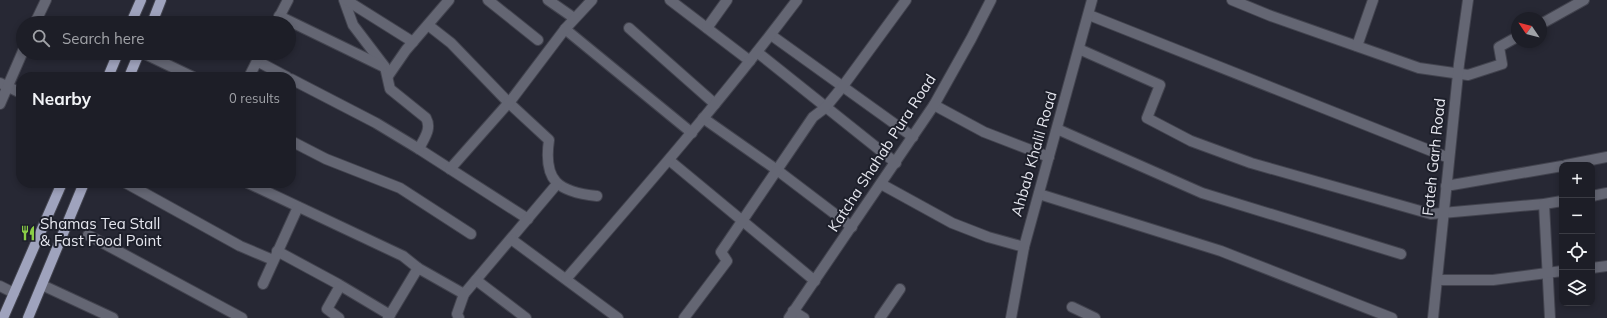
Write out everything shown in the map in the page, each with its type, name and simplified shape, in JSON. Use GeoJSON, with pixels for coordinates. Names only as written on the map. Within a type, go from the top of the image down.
{"type":"FeatureCollection","features":[{"type":"Feature","properties":{"kind":"main road"},"geometry":{"type":"LineString","coordinates":[[134,16],[141,0]]}},
{"type":"Feature","properties":{"kind":"main road"},"geometry":{"type":"LineString","coordinates":[[155,16],[162,0]]}},
{"type":"Feature","properties":{"kind":"main road"},"geometry":{"type":"LineString","coordinates":[[110,72],[115,60]]}},
{"type":"Feature","properties":{"kind":"main road"},"geometry":{"type":"LineString","coordinates":[[131,72],[136,60]]}},
{"type":"Feature","properties":{"kind":"main road"},"geometry":{"type":"LineString","coordinates":[[3,318],[60,188]]}},
{"type":"Feature","properties":{"kind":"main road"},"geometry":{"type":"LineString","coordinates":[[28,318],[82,188]]}},
{"type":"Feature","properties":{"kind":"street"},"geometry":{"type":"LineString","coordinates":[[38,16],[46,0]]}},
{"type":"Feature","properties":{"kind":"street"},"geometry":{"type":"LineString","coordinates":[[280,16],[288,0]]}},
{"type":"Feature","properties":{"kind":"street"},"geometry":{"type":"LineString","coordinates":[[345,0],[413,42]]}},
{"type":"Feature","properties":{"kind":"street"},"geometry":{"type":"LineString","coordinates":[[345,0],[353,25],[386,71],[390,89],[426,118],[429,124],[419,149]]}},
{"type":"Feature","properties":{"kind":"street"},"geometry":{"type":"LineString","coordinates":[[488,0],[538,40]]}},
{"type":"Feature","properties":{"kind":"street"},"geometry":{"type":"LineString","coordinates":[[548,0],[574,18]]}},
{"type":"Feature","properties":{"kind":"street"},"geometry":{"type":"LineString","coordinates":[[450,169],[509,103],[565,29],[592,0]]}},
{"type":"Feature","properties":{"kind":"street"},"geometry":{"type":"LineString","coordinates":[[670,0],[750,61]]}},
{"type":"Feature","properties":{"kind":"street"},"geometry":{"type":"LineString","coordinates":[[707,28],[727,0]]}},
{"type":"Feature","properties":{"kind":"street"},"geometry":{"type":"LineString","coordinates":[[566,279],[670,160],[771,35],[797,0]]}},
{"type":"Feature","properties":{"kind":"street","name":"Katcha Shahab Pura Road"},"geometry":{"type":"LineString","coordinates":[[791,315],[896,163],[934,105],[971,40],[991,0]]}},
{"type":"Feature","properties":{"kind":"street","name":"Ahbab Khalil Road"},"geometry":{"type":"LineString","coordinates":[[1011,318],[1024,247],[1092,0]]}},
{"type":"Feature","properties":{"kind":"street"},"geometry":{"type":"LineString","coordinates":[[1232,0],[1419,68],[1468,75],[1502,64],[1499,47],[1511,40]]}},
{"type":"Feature","properties":{"kind":"street"},"geometry":{"type":"LineString","coordinates":[[1357,46],[1373,0]]}},
{"type":"Feature","properties":{"kind":"street"},"geometry":{"type":"LineString","coordinates":[[1547,21],[1584,0]]}},
{"type":"Feature","properties":{"kind":"street"},"geometry":{"type":"LineString","coordinates":[[386,71],[428,25],[447,1]]}},
{"type":"Feature","properties":{"kind":"street"},"geometry":{"type":"LineString","coordinates":[[684,318],[727,261],[721,252],[813,117],[825,108],[843,86],[901,2]]}},
{"type":"Feature","properties":{"kind":"street","name":"Fateh Garh Road"},"geometry":{"type":"LineString","coordinates":[[1433,318],[1458,73],[1470,2]]}},
{"type":"Feature","properties":{"kind":"street"},"geometry":{"type":"LineString","coordinates":[[1089,14],[1449,158]]}},
{"type":"Feature","properties":{"kind":"street"},"geometry":{"type":"LineString","coordinates":[[428,25],[451,43],[509,103],[549,140],[548,163],[551,174],[557,184],[581,194],[597,196]]}},
{"type":"Feature","properties":{"kind":"street"},"geometry":{"type":"LineString","coordinates":[[296,28],[386,71]]}},
{"type":"Feature","properties":{"kind":"street"},"geometry":{"type":"LineString","coordinates":[[629,28],[716,104]]}},
{"type":"Feature","properties":{"kind":"street"},"geometry":{"type":"LineString","coordinates":[[565,29],[692,133]]}},
{"type":"Feature","properties":{"kind":"street"},"geometry":{"type":"LineString","coordinates":[[771,35],[913,137]]}},
{"type":"Feature","properties":{"kind":"street"},"geometry":{"type":"LineString","coordinates":[[1079,49],[1160,86],[1147,118],[1191,141],[1258,165],[1431,214],[1559,202]]}},
{"type":"Feature","properties":{"kind":"street"},"geometry":{"type":"LineString","coordinates":[[757,52],[825,108],[896,163]]}},
{"type":"Feature","properties":{"kind":"street"},"geometry":{"type":"LineString","coordinates":[[0,104],[4,85],[18,60]]}},
{"type":"Feature","properties":{"kind":"street"},"geometry":{"type":"LineString","coordinates":[[158,60],[183,72]]}},
{"type":"Feature","properties":{"kind":"street"},"geometry":{"type":"LineString","coordinates":[[252,72],[258,60]]}},
{"type":"Feature","properties":{"kind":"street"},"geometry":{"type":"LineString","coordinates":[[263,60],[280,72]]}},
{"type":"Feature","properties":{"kind":"street"},"geometry":{"type":"LineString","coordinates":[[296,82],[376,123],[528,219]]}},
{"type":"Feature","properties":{"kind":"street"},"geometry":{"type":"LineString","coordinates":[[4,85],[16,91]]}},
{"type":"Feature","properties":{"kind":"street"},"geometry":{"type":"LineString","coordinates":[[934,105],[984,132],[1049,157]]}},
{"type":"Feature","properties":{"kind":"street"},"geometry":{"type":"LineString","coordinates":[[704,118],[777,170],[852,227]]}},
{"type":"Feature","properties":{"kind":"street"},"geometry":{"type":"LineString","coordinates":[[1057,129],[1202,193],[1401,254]]}},
{"type":"Feature","properties":{"kind":"street"},"geometry":{"type":"LineString","coordinates":[[296,144],[326,159],[400,188],[471,234]]}},
{"type":"Feature","properties":{"kind":"street"},"geometry":{"type":"LineString","coordinates":[[1581,162],[1607,157]]}},
{"type":"Feature","properties":{"kind":"street"},"geometry":{"type":"LineString","coordinates":[[670,160],[814,281]]}},
{"type":"Feature","properties":{"kind":"street"},"geometry":{"type":"LineString","coordinates":[[1446,186],[1559,167]]}},
{"type":"Feature","properties":{"kind":"street"},"geometry":{"type":"LineString","coordinates":[[460,318],[457,314],[464,294],[557,184]]}},
{"type":"Feature","properties":{"kind":"street"},"geometry":{"type":"LineString","coordinates":[[881,184],[952,223],[988,237],[1024,247]]}},
{"type":"Feature","properties":{"kind":"street"},"geometry":{"type":"LineString","coordinates":[[135,188],[240,246],[275,255],[340,286],[389,317],[418,268]]}},
{"type":"Feature","properties":{"kind":"street"},"geometry":{"type":"LineString","coordinates":[[258,188],[403,256],[418,268],[464,294]]}},
{"type":"Feature","properties":{"kind":"street"},"geometry":{"type":"LineString","coordinates":[[1595,195],[1607,193]]}},
{"type":"Feature","properties":{"kind":"street"},"geometry":{"type":"LineString","coordinates":[[1039,194],[1221,251],[1392,318]]}},
{"type":"Feature","properties":{"kind":"street"},"geometry":{"type":"LineString","coordinates":[[1544,204],[1550,318]]}},
{"type":"Feature","properties":{"kind":"street"},"geometry":{"type":"LineString","coordinates":[[263,284],[298,207]]}},
{"type":"Feature","properties":{"kind":"street"},"geometry":{"type":"LineString","coordinates":[[88,236],[242,318]]}},
{"type":"Feature","properties":{"kind":"street"},"geometry":{"type":"LineString","coordinates":[[511,240],[618,318]]}},
{"type":"Feature","properties":{"kind":"street"},"geometry":{"type":"LineString","coordinates":[[1595,268],[1607,266]]}},
{"type":"Feature","properties":{"kind":"street"},"geometry":{"type":"LineString","coordinates":[[1437,280],[1493,280],[1559,271]]}},
{"type":"Feature","properties":{"kind":"street"},"geometry":{"type":"LineString","coordinates":[[476,280],[526,318]]}},
{"type":"Feature","properties":{"kind":"street"},"geometry":{"type":"LineString","coordinates":[[42,285],[113,318]]}},
{"type":"Feature","properties":{"kind":"street"},"geometry":{"type":"LineString","coordinates":[[0,286],[14,293]]}},
{"type":"Feature","properties":{"kind":"street"},"geometry":{"type":"LineString","coordinates":[[339,318],[327,309],[340,286]]}},
{"type":"Feature","properties":{"kind":"street"},"geometry":{"type":"LineString","coordinates":[[880,318],[900,289]]}},
{"type":"Feature","properties":{"kind":"street"},"geometry":{"type":"LineString","coordinates":[[1072,307],[1095,318]]}},
{"type":"Feature","properties":{"kind":"street"},"geometry":{"type":"LineString","coordinates":[[791,315],[804,318]]}},
{"type":"Feature","properties":{"kind":"place","name":"Shamas Tea Stall & Fast Food Point"},"geometry":{"type":"Point","coordinates":[28,233]}}]}
